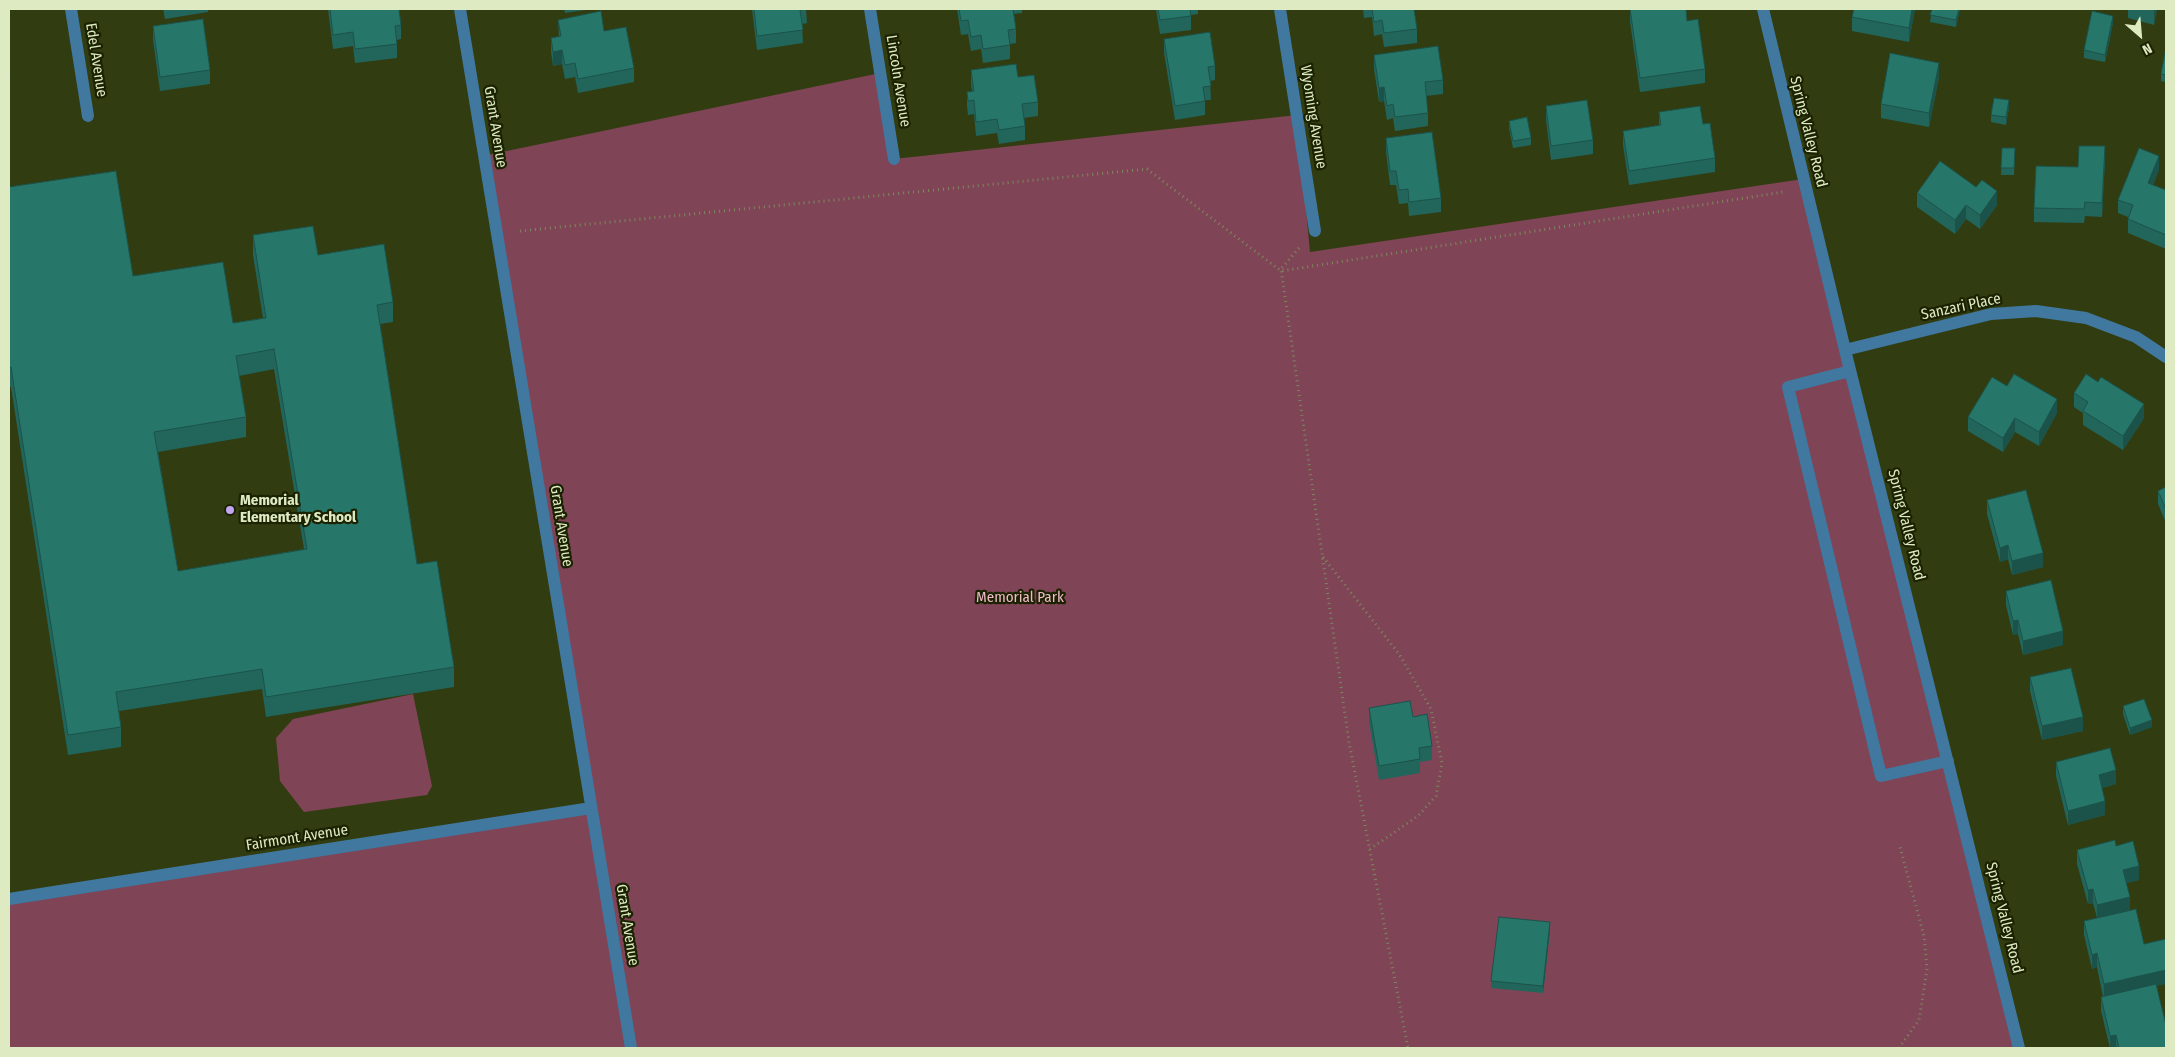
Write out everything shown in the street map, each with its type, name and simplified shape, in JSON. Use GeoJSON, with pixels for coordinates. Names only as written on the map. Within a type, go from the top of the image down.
{"type":"FeatureCollection","features":[{"type":"Feature","properties":{"kind":"street","name":"Edel Avenue"},"geometry":{"type":"LineString","coordinates":[[71,9],[88,116]]}},
{"type":"Feature","properties":{"kind":"street","name":"Grant Avenue"},"geometry":{"type":"LineString","coordinates":[[460,9],[631,1048]]}},
{"type":"Feature","properties":{"kind":"street","name":"Lincoln Avenue"},"geometry":{"type":"LineString","coordinates":[[870,9],[894,159]]}},
{"type":"Feature","properties":{"kind":"street","name":"Wyoming Avenue"},"geometry":{"type":"LineString","coordinates":[[1280,9],[1315,231]]}},
{"type":"Feature","properties":{"kind":"street","name":"Spring Valley Road"},"geometry":{"type":"LineString","coordinates":[[1763,9],[1850,371],[2019,1048]]}},
{"type":"Feature","properties":{"kind":"street","name":"Sanzari Place"},"geometry":{"type":"LineString","coordinates":[[1845,350],[1991,314],[2036,311],[2086,318],[2136,337],[2166,356]]}},
{"type":"Feature","properties":{"kind":"street"},"geometry":{"type":"LineString","coordinates":[[1850,371],[1788,387],[1881,776],[1948,761]]}},
{"type":"Feature","properties":{"kind":"street","name":"Fairmont Avenue"},"geometry":{"type":"LineString","coordinates":[[9,899],[591,808]]}},
{"type":"Feature","properties":{"kind":"path"},"geometry":{"type":"LineString","coordinates":[[496,233],[1147,169],[1281,271],[1349,742],[1408,1048]]}},
{"type":"Feature","properties":{"kind":"path"},"geometry":{"type":"LineString","coordinates":[[1281,271],[1806,189]]}},
{"type":"Feature","properties":{"kind":"path"},"geometry":{"type":"LineString","coordinates":[[1281,271],[1315,231]]}},
{"type":"Feature","properties":{"kind":"path"},"geometry":{"type":"LineString","coordinates":[[1322,556],[1399,654],[1431,709],[1442,763],[1436,796],[1418,816],[1370,849]]}},
{"type":"Feature","properties":{"kind":"path"},"geometry":{"type":"LineString","coordinates":[[1899,1048],[1919,1020],[1927,969],[1924,936],[1900,847]]}},
{"type":"Feature","properties":{"kind":"green space","name":"Memorial Park"},"geometry":{"type":"Polygon","coordinates":[[[880,73],[894,159],[1297,115],[1310,252],[1803,179],[2019,1048],[9,1048],[9,899],[591,808],[483,156],[880,73]]]}},
{"type":"Feature","properties":{"kind":"green space"},"geometry":{"type":"Polygon","coordinates":[[[413,694],[432,786],[427,795],[304,812],[280,781],[276,738],[293,719],[413,694]]]}},
{"type":"Feature","properties":{"kind":"building"},"geometry":{"type":"Polygon","coordinates":[[[330,9],[399,9],[401,25],[395,26],[397,44],[355,49],[353,32],[333,35],[330,9]]]}},
{"type":"Feature","properties":{"kind":"building"},"geometry":{"type":"Polygon","coordinates":[[[754,9],[806,9],[800,10],[803,30],[757,36],[754,9]]]}},
{"type":"Feature","properties":{"kind":"building"},"geometry":{"type":"Polygon","coordinates":[[[959,9],[1013,9],[1016,29],[1008,30],[1010,45],[983,49],[981,35],[971,37],[968,20],[961,21],[959,9]]]}},
{"type":"Feature","properties":{"kind":"building"},"geometry":{"type":"Polygon","coordinates":[[[1158,9],[1190,9],[1191,16],[1160,20],[1158,9]]]}},
{"type":"Feature","properties":{"kind":"building"},"geometry":{"type":"Polygon","coordinates":[[[1372,9],[1414,9],[1417,29],[1384,33],[1382,20],[1374,22],[1372,9]]]}},
{"type":"Feature","properties":{"kind":"building"},"geometry":{"type":"Polygon","coordinates":[[[1630,9],[1686,9],[1687,21],[1698,19],[1705,69],[1640,78],[1630,9]]]}},
{"type":"Feature","properties":{"kind":"building"},"geometry":{"type":"Polygon","coordinates":[[[1854,9],[1912,9],[1909,28],[1852,17],[1854,9]]]}},
{"type":"Feature","properties":{"kind":"building"},"geometry":{"type":"Polygon","coordinates":[[[1932,9],[1959,9],[1956,20],[1930,15],[1932,9]]]}},
{"type":"Feature","properties":{"kind":"building"},"geometry":{"type":"Polygon","coordinates":[[[601,11],[604,31],[626,27],[634,68],[578,79],[575,63],[565,65],[562,50],[553,52],[551,38],[561,36],[558,20],[601,11]]]}},
{"type":"Feature","properties":{"kind":"building"},"geometry":{"type":"Polygon","coordinates":[[[2092,11],[2113,16],[2105,55],[2084,50],[2092,11]]]}},
{"type":"Feature","properties":{"kind":"building"},"geometry":{"type":"Polygon","coordinates":[[[203,19],[210,70],[160,77],[153,26],[203,19]]]}},
{"type":"Feature","properties":{"kind":"building"},"geometry":{"type":"Polygon","coordinates":[[[1210,32],[1215,66],[1208,67],[1211,86],[1203,87],[1205,101],[1175,106],[1164,39],[1210,32]]]}},
{"type":"Feature","properties":{"kind":"building"},"geometry":{"type":"Polygon","coordinates":[[[1438,46],[1443,80],[1425,82],[1428,113],[1395,117],[1393,104],[1387,106],[1384,87],[1379,88],[1374,55],[1438,46]]]}},
{"type":"Feature","properties":{"kind":"building"},"geometry":{"type":"Polygon","coordinates":[[[2166,48],[2166,75],[2161,74],[2166,48]]]}},
{"type":"Feature","properties":{"kind":"building"},"geometry":{"type":"Polygon","coordinates":[[[1890,53],[1939,63],[1929,113],[1881,104],[1890,53]]]}},
{"type":"Feature","properties":{"kind":"building"},"geometry":{"type":"Polygon","coordinates":[[[1016,64],[1018,77],[1034,75],[1038,102],[1022,104],[1025,126],[999,130],[997,119],[976,122],[974,100],[968,101],[967,92],[974,91],[971,70],[1016,64]]]}},
{"type":"Feature","properties":{"kind":"building"},"geometry":{"type":"Polygon","coordinates":[[[1994,98],[2009,100],[2006,117],[1991,115],[1994,98]]]}},
{"type":"Feature","properties":{"kind":"building"},"geometry":{"type":"Polygon","coordinates":[[[1587,100],[1593,140],[1551,146],[1546,106],[1587,100]]]}},
{"type":"Feature","properties":{"kind":"building"},"geometry":{"type":"Polygon","coordinates":[[[1700,106],[1703,124],[1710,123],[1715,158],[1629,171],[1623,131],[1661,125],[1659,112],[1700,106]]]}},
{"type":"Feature","properties":{"kind":"building"},"geometry":{"type":"Polygon","coordinates":[[[1527,117],[1531,138],[1513,141],[1509,121],[1527,117]]]}},
{"type":"Feature","properties":{"kind":"building"},"geometry":{"type":"Polygon","coordinates":[[[1432,132],[1441,198],[1409,202],[1408,189],[1399,190],[1396,171],[1390,171],[1386,138],[1432,132]]]}},
{"type":"Feature","properties":{"kind":"building"},"geometry":{"type":"Polygon","coordinates":[[[2079,146],[2105,146],[2102,203],[2085,202],[2084,209],[2034,208],[2036,166],[2078,167],[2079,146]]]}},
{"type":"Feature","properties":{"kind":"building"},"geometry":{"type":"Polygon","coordinates":[[[2002,148],[2015,148],[2014,168],[2001,168],[2002,148]]]}},
{"type":"Feature","properties":{"kind":"building"},"geometry":{"type":"Polygon","coordinates":[[[2139,148],[2159,156],[2148,183],[2166,190],[2166,235],[2128,219],[2133,205],[2118,200],[2139,148]]]}},
{"type":"Feature","properties":{"kind":"building"},"geometry":{"type":"Polygon","coordinates":[[[1940,161],[1976,187],[1982,180],[1997,191],[1980,215],[1966,205],[1955,220],[1917,193],[1940,161]]]}},
{"type":"Feature","properties":{"kind":"building"},"geometry":{"type":"Polygon","coordinates":[[[116,171],[133,276],[223,262],[233,323],[266,318],[253,235],[313,226],[318,255],[384,244],[393,302],[377,305],[417,564],[437,561],[454,667],[266,697],[262,669],[116,692],[121,727],[68,735],[11,367],[9,367],[9,187],[116,171]],[[274,349],[236,356],[246,417],[154,432],[178,571],[307,549],[274,349]]]}},
{"type":"Feature","properties":{"kind":"building"},"geometry":{"type":"Polygon","coordinates":[[[2014,374],[2057,399],[2039,432],[2015,418],[2003,438],[1968,417],[1992,377],[2007,386],[2014,374]]]}},
{"type":"Feature","properties":{"kind":"building"},"geometry":{"type":"Polygon","coordinates":[[[2086,374],[2098,382],[2101,377],[2144,404],[2123,436],[2083,411],[2088,402],[2074,393],[2086,374]]]}},
{"type":"Feature","properties":{"kind":"building"},"geometry":{"type":"Polygon","coordinates":[[[2166,487],[2166,509],[2158,491],[2166,487]]]}},
{"type":"Feature","properties":{"kind":"building"},"geometry":{"type":"Polygon","coordinates":[[[2026,490],[2043,553],[2012,561],[2008,545],[2000,548],[1987,500],[2026,490]]]}},
{"type":"Feature","properties":{"kind":"building"},"geometry":{"type":"Polygon","coordinates":[[[2051,580],[2063,631],[2023,641],[2018,620],[2013,621],[2006,591],[2051,580]]]}},
{"type":"Feature","properties":{"kind":"building"},"geometry":{"type":"Polygon","coordinates":[[[2071,668],[2083,717],[2042,726],[2030,677],[2071,668]]]}},
{"type":"Feature","properties":{"kind":"building"},"geometry":{"type":"Polygon","coordinates":[[[2144,699],[2152,720],[2130,728],[2123,706],[2144,699]]]}},
{"type":"Feature","properties":{"kind":"building"},"geometry":{"type":"Polygon","coordinates":[[[1410,701],[1413,717],[1427,714],[1432,746],[1419,748],[1420,759],[1379,766],[1369,708],[1410,701]]]}},
{"type":"Feature","properties":{"kind":"building"},"geometry":{"type":"Polygon","coordinates":[[[2110,748],[2116,770],[2099,775],[2105,801],[2068,811],[2056,762],[2110,748]]]}},
{"type":"Feature","properties":{"kind":"building"},"geometry":{"type":"Polygon","coordinates":[[[2115,840],[2116,846],[2133,841],[2139,866],[2123,870],[2130,897],[2097,905],[2093,889],[2088,890],[2077,850],[2115,840]]]}},
{"type":"Feature","properties":{"kind":"building"},"geometry":{"type":"Polygon","coordinates":[[[2136,909],[2144,944],[2166,939],[2166,970],[2104,984],[2097,953],[2092,955],[2084,921],[2136,909]]]}},
{"type":"Feature","properties":{"kind":"building"},"geometry":{"type":"Polygon","coordinates":[[[1499,917],[1550,922],[1543,986],[1491,981],[1499,917]]]}},
{"type":"Feature","properties":{"kind":"building"},"geometry":{"type":"Polygon","coordinates":[[[2156,984],[2166,1025],[2166,1048],[2119,1048],[2116,1035],[2110,1036],[2101,997],[2156,984]]]}},
{"type":"Feature","properties":{"kind":"place","name":"Memorial Elementary School"},"geometry":{"type":"Point","coordinates":[230,510]}}]}
